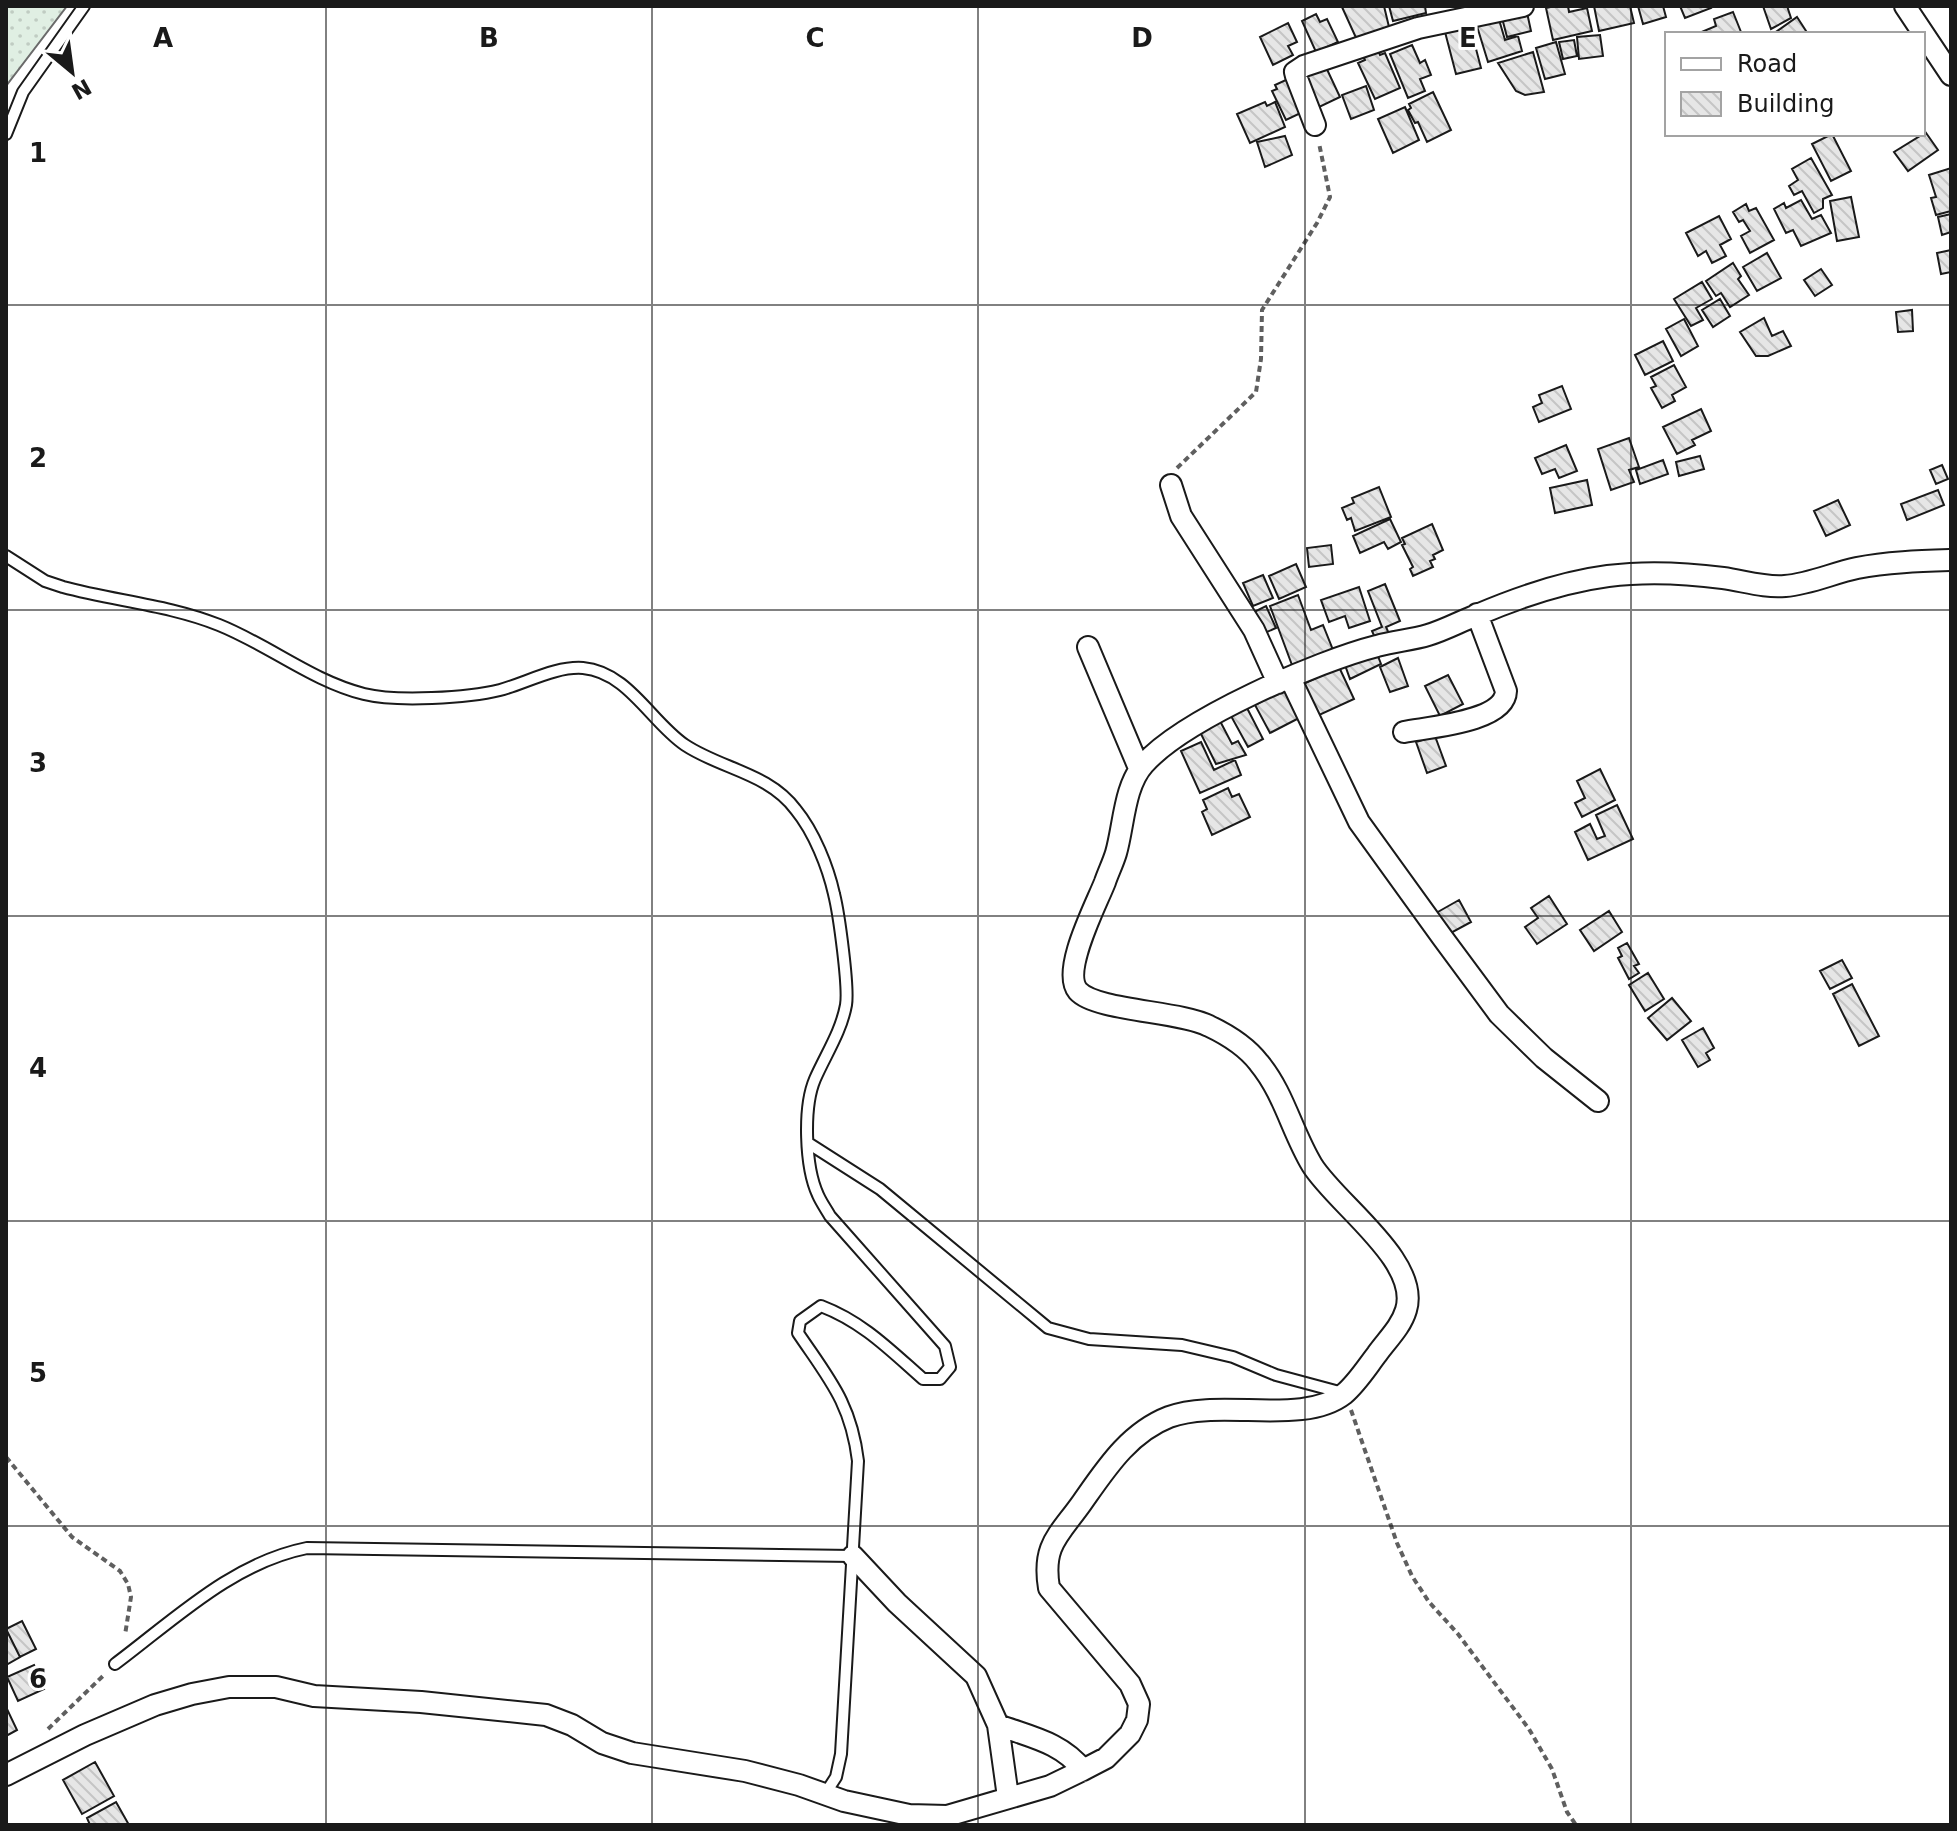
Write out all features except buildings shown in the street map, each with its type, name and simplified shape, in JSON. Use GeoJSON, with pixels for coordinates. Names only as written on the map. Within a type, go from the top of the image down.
{"type":"FeatureCollection","features":[{"type":"Feature","properties":{"kind":"street"},"geometry":{"type":"LineString","coordinates":[[1315,125],[1295,72],[1304,66],[1418,28],[1523,6]]}},
{"type":"Feature","properties":{"kind":"street"},"geometry":{"type":"LineString","coordinates":[[1905,6],[1922,32]]}},
{"type":"Feature","properties":{"kind":"street"},"geometry":{"type":"LineString","coordinates":[[1925,36],[1951,75]]}},
{"type":"Feature","properties":{"kind":"street"},"geometry":{"type":"LineString","coordinates":[[1171,485],[1181,516],[1284,681],[1359,822],[1499,1014],[1544,1058],[1598,1101]]}},
{"type":"Feature","properties":{"kind":"street"},"geometry":{"type":"LineString","coordinates":[[6,1775],[85,1735],[155,1705],[229,1687],[276,1687],[314,1696],[407,1701],[546,1715],[572,1725],[602,1743],[632,1753],[745,1771],[844,1801],[909,1815],[947,1816],[1050,1786],[1106,1758],[1130,1734],[1137,1720],[1139,1704],[1130,1684],[1049,1588],[1046,1569],[1050,1547],[1121,1449],[1141,1432],[1164,1419],[1190,1410],[1294,1409],[1328,1404],[1345,1393],[1395,1330],[1408,1306],[1404,1278],[1380,1241],[1315,1171],[1278,1091],[1249,1050],[1201,1022],[1101,1002],[1081,994],[1075,986],[1072,972],[1075,961],[1115,855],[1139,768],[1164,745],[1284,681],[1376,646],[1428,635],[1547,588],[1608,576],[1693,574],[1778,587],[1860,567],[1951,560]]}},
{"type":"Feature","properties":{"kind":"street"},"geometry":{"type":"LineString","coordinates":[[1404,732],[1485,716],[1501,706],[1506,691],[1477,614]]}},
{"type":"Feature","properties":{"kind":"street"},"geometry":{"type":"LineString","coordinates":[[1088,647],[1139,768]]}},
{"type":"Feature","properties":{"kind":"street"},"geometry":{"type":"LineString","coordinates":[[853,1556],[897,1603],[969,1667],[998,1725],[1008,1797]]}},
{"type":"Feature","properties":{"kind":"street"},"geometry":{"type":"LineString","coordinates":[[998,1725],[1061,1749],[1083,1770]]}},
{"type":"Feature","properties":{"kind":"lane"},"geometry":{"type":"LineString","coordinates":[[6,134],[23,92],[84,6]]}},
{"type":"Feature","properties":{"kind":"lane"},"geometry":{"type":"LineString","coordinates":[[6,556],[45,581],[63,587],[178,611],[218,625],[282,655],[314,675],[366,695],[411,699],[473,695],[579,668],[597,670],[626,688],[685,745],[777,790],[796,809],[809,832],[834,894],[845,978],[843,1014],[829,1054],[814,1081],[808,1109],[809,1162],[817,1193],[830,1216],[945,1346],[950,1356],[950,1367],[940,1379],[923,1379],[877,1337],[847,1316],[821,1306],[800,1321],[798,1333],[839,1392],[855,1432],[858,1496],[841,1754],[836,1777],[825,1794]]}},
{"type":"Feature","properties":{"kind":"lane"},"geometry":{"type":"LineString","coordinates":[[808,1143],[880,1189],[1048,1328],[1089,1339],[1182,1345],[1233,1357],[1276,1375],[1345,1393]]}},
{"type":"Feature","properties":{"kind":"lane"},"geometry":{"type":"LineString","coordinates":[[115,1664],[219,1585],[282,1553],[307,1548],[853,1556]]}},
{"type":"Feature","properties":{"kind":"path"},"geometry":{"type":"LineString","coordinates":[[1171,485],[1171,472],[1187,461],[1256,392],[1262,345],[1262,310],[1330,197],[1315,125]]}},
{"type":"Feature","properties":{"kind":"path"},"geometry":{"type":"LineString","coordinates":[[1345,1393],[1397,1543],[1412,1576],[1529,1729],[1552,1769],[1567,1812],[1576,1825]]}},
{"type":"Feature","properties":{"kind":"path"},"geometry":{"type":"LineString","coordinates":[[6,1457],[72,1537],[114,1566],[128,1584],[131,1597],[122,1649],[115,1664],[39,1738]]}},
{"type":"Feature","properties":{"kind":"green space"},"geometry":{"type":"Polygon","coordinates":[[[6,6],[67,6],[6,86],[6,6]]]}}]}
